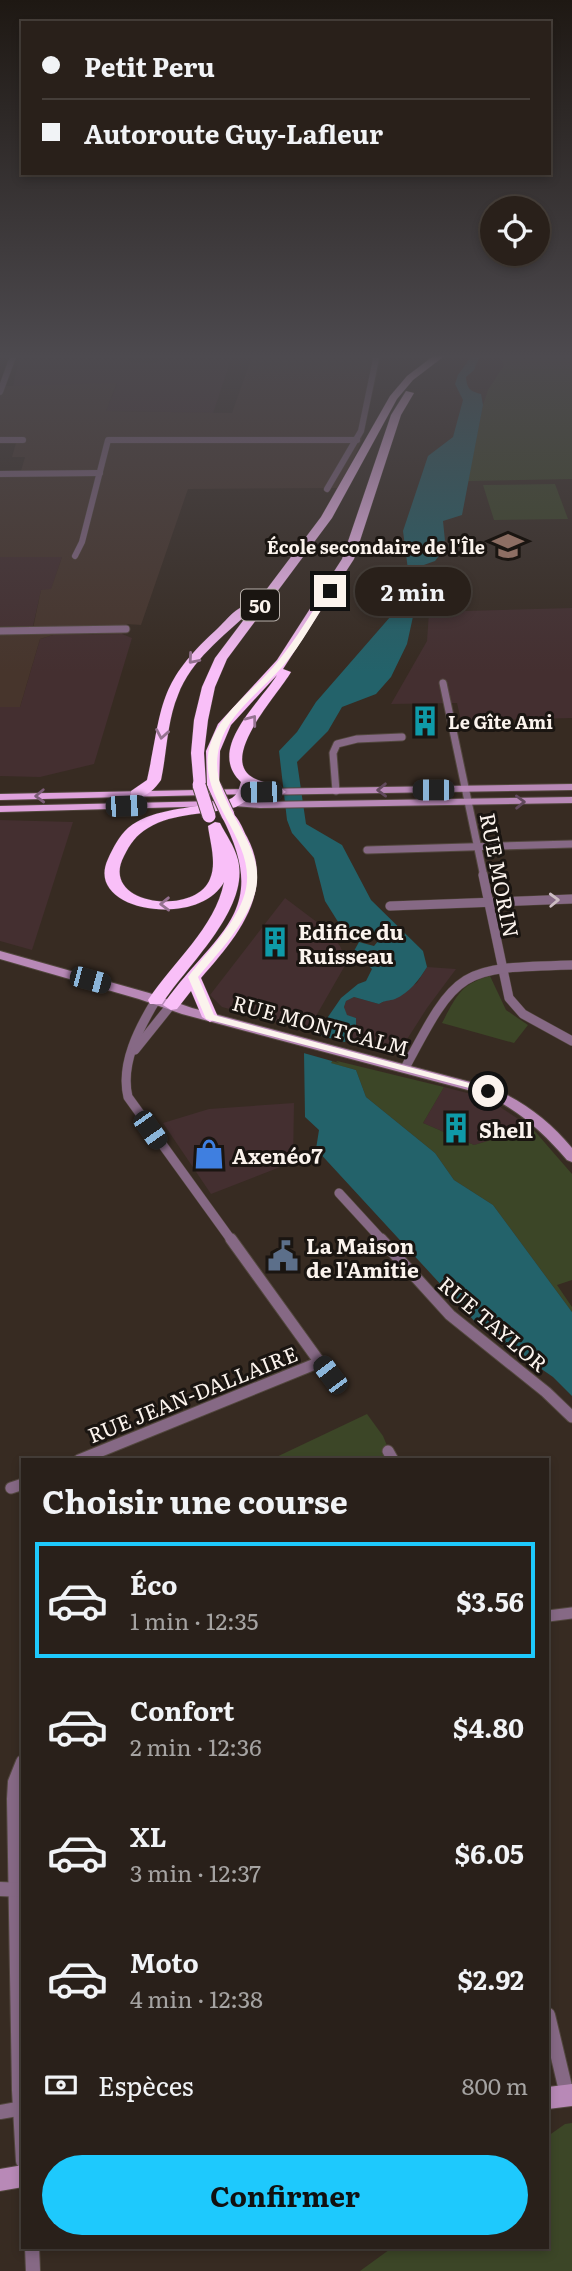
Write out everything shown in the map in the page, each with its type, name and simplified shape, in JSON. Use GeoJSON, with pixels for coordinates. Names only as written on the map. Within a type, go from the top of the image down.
{"type":"FeatureCollection","features":[{"type":"Feature","properties":{"kind":"highway","name":"50"},"geometry":{"type":"LineString","coordinates":[[164,1002],[162,988],[214,924],[228,900],[232,882],[232,863],[228,848],[212,821],[206,785],[198,765],[202,723],[213,675],[237,634],[294,561],[342,492],[359,460]]}},
{"type":"Feature","properties":{"kind":"highway","name":"50"},"geometry":{"type":"LineString","coordinates":[[206,785],[213,751],[225,724],[274,673],[340,575],[352,549],[382,460]]}},
{"type":"Feature","properties":{"kind":"highway"},"geometry":{"type":"LineString","coordinates":[[136,794],[150,786],[154,780],[166,711],[174,687],[184,670],[203,648],[294,561]]}},
{"type":"Feature","properties":{"kind":"highway"},"geometry":{"type":"LineString","coordinates":[[273,794],[247,786],[234,765],[236,747],[245,729],[284,676],[305,628]]}},
{"type":"Feature","properties":{"kind":"highway","name":"50"},"geometry":{"type":"LineString","coordinates":[[164,1002],[193,977],[239,919],[252,886],[248,851],[232,809],[206,785]]}},
{"type":"Feature","properties":{"kind":"highway"},"geometry":{"type":"LineString","coordinates":[[212,821],[218,877],[214,887],[204,896],[182,903],[150,904],[128,898],[114,886],[111,877],[114,860],[124,841],[137,829],[169,816],[232,809],[247,786]]}},
{"type":"Feature","properties":{"kind":"highway"},"geometry":{"type":"LineString","coordinates":[[193,977],[210,1017]]}},
{"type":"Feature","properties":{"kind":"main road"},"geometry":{"type":"LineString","coordinates":[[0,797],[136,794],[247,786]]}},
{"type":"Feature","properties":{"kind":"main road"},"geometry":{"type":"LineString","coordinates":[[0,809],[232,809],[273,794],[307,791],[572,787]]}},
{"type":"Feature","properties":{"kind":"main road"},"geometry":{"type":"LineString","coordinates":[[273,794],[308,804],[572,800]]}},
{"type":"Feature","properties":{"kind":"main road","name":"RUE MONTCALM"},"geometry":{"type":"LineString","coordinates":[[0,955],[210,1017],[478,1088],[518,1105],[544,1125],[572,1157]]}},
{"type":"Feature","properties":{"kind":"main road"},"geometry":{"type":"LineString","coordinates":[[0,2180],[21,2176]]}},
{"type":"Feature","properties":{"kind":"street"},"geometry":{"type":"LineString","coordinates":[[75,556],[82,542],[103,460]]}},
{"type":"Feature","properties":{"kind":"street"},"geometry":{"type":"LineString","coordinates":[[327,489],[345,460]]}},
{"type":"Feature","properties":{"kind":"street"},"geometry":{"type":"LineString","coordinates":[[0,474],[100,473]]}},
{"type":"Feature","properties":{"kind":"street"},"geometry":{"type":"LineString","coordinates":[[0,631],[126,629]]}},
{"type":"Feature","properties":{"kind":"street","name":"RUE MORIN"},"geometry":{"type":"LineString","coordinates":[[443,682],[509,998],[516,1009],[572,1041]]}},
{"type":"Feature","properties":{"kind":"street"},"geometry":{"type":"LineString","coordinates":[[336,791],[333,753],[337,744],[357,739],[402,737]]}},
{"type":"Feature","properties":{"kind":"street"},"geometry":{"type":"LineString","coordinates":[[366,850],[572,844]]}},
{"type":"Feature","properties":{"kind":"street"},"geometry":{"type":"LineString","coordinates":[[390,906],[572,899]]}},
{"type":"Feature","properties":{"kind":"street"},"geometry":{"type":"LineString","coordinates":[[405,1068],[452,989],[472,975],[501,968],[572,965]]}},
{"type":"Feature","properties":{"kind":"street"},"geometry":{"type":"LineString","coordinates":[[134,1051],[164,1002]]}},
{"type":"Feature","properties":{"kind":"street"},"geometry":{"type":"LineString","coordinates":[[164,1002],[137,1032],[125,1084],[128,1097],[330,1375]]}},
{"type":"Feature","properties":{"kind":"street","name":"RUE TAYLOR"},"geometry":{"type":"LineString","coordinates":[[339,1193],[450,1315],[546,1392],[572,1418]]}},
{"type":"Feature","properties":{"kind":"street","name":"RUE JEAN-DALLAIRE"},"geometry":{"type":"LineString","coordinates":[[84,1458],[320,1362]]}},
{"type":"Feature","properties":{"kind":"street"},"geometry":{"type":"LineString","coordinates":[[549,1616],[572,1613]]}},
{"type":"Feature","properties":{"kind":"street"},"geometry":{"type":"LineString","coordinates":[[0,2112],[21,2108],[13,1890],[14,1799],[21,1763]]}},
{"type":"Feature","properties":{"kind":"street"},"geometry":{"type":"LineString","coordinates":[[549,2021],[562,2096]]}},
{"type":"Feature","properties":{"kind":"street"},"geometry":{"type":"LineString","coordinates":[[32,2249],[33,2271]]}},
{"type":"Feature","properties":{"kind":"shaded area"},"geometry":{"type":"Polygon","coordinates":[[[24,460],[353,460],[341,488],[188,489],[141,625],[127,624],[122,634],[53,635],[40,639],[20,707],[0,707],[0,634],[32,633],[41,590],[51,589],[62,557],[0,557],[0,471],[21,471],[24,460]]]}},
{"type":"Feature","properties":{"kind":"shaded area"},"geometry":{"type":"Polygon","coordinates":[[[0,557],[62,557],[51,590],[41,591],[33,626],[0,626],[0,557]]]}},
{"type":"Feature","properties":{"kind":"shaded area"},"geometry":{"type":"Polygon","coordinates":[[[572,608],[572,718],[461,721],[457,703],[391,704],[427,641],[429,612],[572,608]]]}},
{"type":"Feature","properties":{"kind":"shaded area"},"geometry":{"type":"Polygon","coordinates":[[[122,634],[132,638],[94,764],[40,777],[0,776],[0,707],[20,707],[40,639],[53,635],[122,634]]]}},
{"type":"Feature","properties":{"kind":"shaded area"},"geometry":{"type":"Polygon","coordinates":[[[0,820],[73,822],[32,950],[0,941],[0,820]]]}},
{"type":"Feature","properties":{"kind":"shaded area"},"geometry":{"type":"Polygon","coordinates":[[[285,898],[326,929],[340,946],[347,962],[308,1030],[222,1007],[210,995],[285,898]]]}},
{"type":"Feature","properties":{"kind":"shaded area"},"geometry":{"type":"Polygon","coordinates":[[[427,967],[456,969],[397,1055],[345,1041],[356,1024],[356,1018],[347,1016],[344,1007],[346,1001],[354,997],[379,1004],[417,983],[427,967]]]}},
{"type":"Feature","properties":{"kind":"shaded area"},"geometry":{"type":"Polygon","coordinates":[[[444,1087],[475,1095],[500,1107],[532,1128],[474,1145],[423,1123],[444,1087]]]}},
{"type":"Feature","properties":{"kind":"shaded area"},"geometry":{"type":"Polygon","coordinates":[[[294,1103],[293,1162],[211,1194],[163,1123],[209,1109],[294,1103]]]}},
{"type":"Feature","properties":{"kind":"green space"},"geometry":{"type":"Polygon","coordinates":[[[472,460],[572,460],[572,479],[468,481],[472,460]]]}},
{"type":"Feature","properties":{"kind":"green space"},"geometry":{"type":"Polygon","coordinates":[[[555,484],[568,519],[494,520],[483,485],[555,484]]]}},
{"type":"Feature","properties":{"kind":"green space"},"geometry":{"type":"Polygon","coordinates":[[[490,976],[506,1010],[528,1025],[514,1043],[442,1023],[455,999],[465,988],[490,976]]]}},
{"type":"Feature","properties":{"kind":"green space"},"geometry":{"type":"Polygon","coordinates":[[[333,1060],[444,1087],[423,1123],[474,1145],[532,1128],[572,1174],[572,1280],[557,1285],[572,1307],[572,1312],[493,1205],[454,1180],[435,1153],[366,1097],[356,1070],[330,1063],[333,1060]]]}},
{"type":"Feature","properties":{"kind":"green space"},"geometry":{"type":"Polygon","coordinates":[[[367,1414],[383,1436],[392,1458],[274,1458],[367,1414]]]}},
{"type":"Feature","properties":{"kind":"green space"},"geometry":{"type":"Polygon","coordinates":[[[572,2123],[572,2271],[360,2271],[390,2249],[549,2249],[549,2135],[565,2124],[572,2123]]]}},
{"type":"Feature","properties":{"kind":"water"},"geometry":{"type":"Polygon","coordinates":[[[427,460],[473,460],[462,515],[443,521],[445,541],[440,543],[446,547],[435,561],[421,566],[431,580],[414,612],[407,644],[391,677],[376,694],[342,707],[328,731],[297,762],[306,824],[342,845],[371,900],[423,951],[427,967],[413,986],[395,999],[379,1004],[354,997],[346,1001],[344,1007],[347,1015],[356,1018],[356,1025],[331,1063],[356,1070],[366,1097],[435,1153],[454,1180],[493,1205],[572,1312],[572,1396],[553,1377],[479,1326],[316,1149],[319,1130],[305,1117],[304,1052],[341,998],[366,981],[372,969],[354,951],[359,942],[374,946],[379,940],[374,933],[354,934],[340,925],[325,901],[314,858],[292,833],[287,820],[279,751],[297,732],[316,702],[411,593],[403,531],[427,460]]]}},
{"type":"Feature","properties":{"kind":"pier"},"geometry":{"type":"Polygon","coordinates":[[[312,1033],[348,1043],[336,1061],[339,1063],[300,1052],[312,1033]]]}},
{"type":"Feature","properties":{"kind":"place","name":"École secondaire de l'Île"},"geometry":{"type":"Point","coordinates":[508,546]}},
{"type":"Feature","properties":{"kind":"place","name":"Le Gîte Ami"},"geometry":{"type":"Point","coordinates":[425,721]}},
{"type":"Feature","properties":{"kind":"place","name":"Edifice du Ruisseau"},"geometry":{"type":"Point","coordinates":[275,942]}},
{"type":"Feature","properties":{"kind":"place","name":"Shell"},"geometry":{"type":"Point","coordinates":[456,1128]}},
{"type":"Feature","properties":{"kind":"place","name":"Axenéo7"},"geometry":{"type":"Point","coordinates":[209,1154]}},
{"type":"Feature","properties":{"kind":"place","name":"La Maison de l'Amitie"},"geometry":{"type":"Point","coordinates":[283,1256]}},
{"type":"Feature","properties":{"kind":"route"},"geometry":{"type":"LineString","coordinates":[[330,591],[282,662],[228,719],[216,741],[212,760],[214,785],[219,800],[248,851],[252,881],[249,897],[239,919],[193,977],[210,1017],[488,1091]]}}]}
